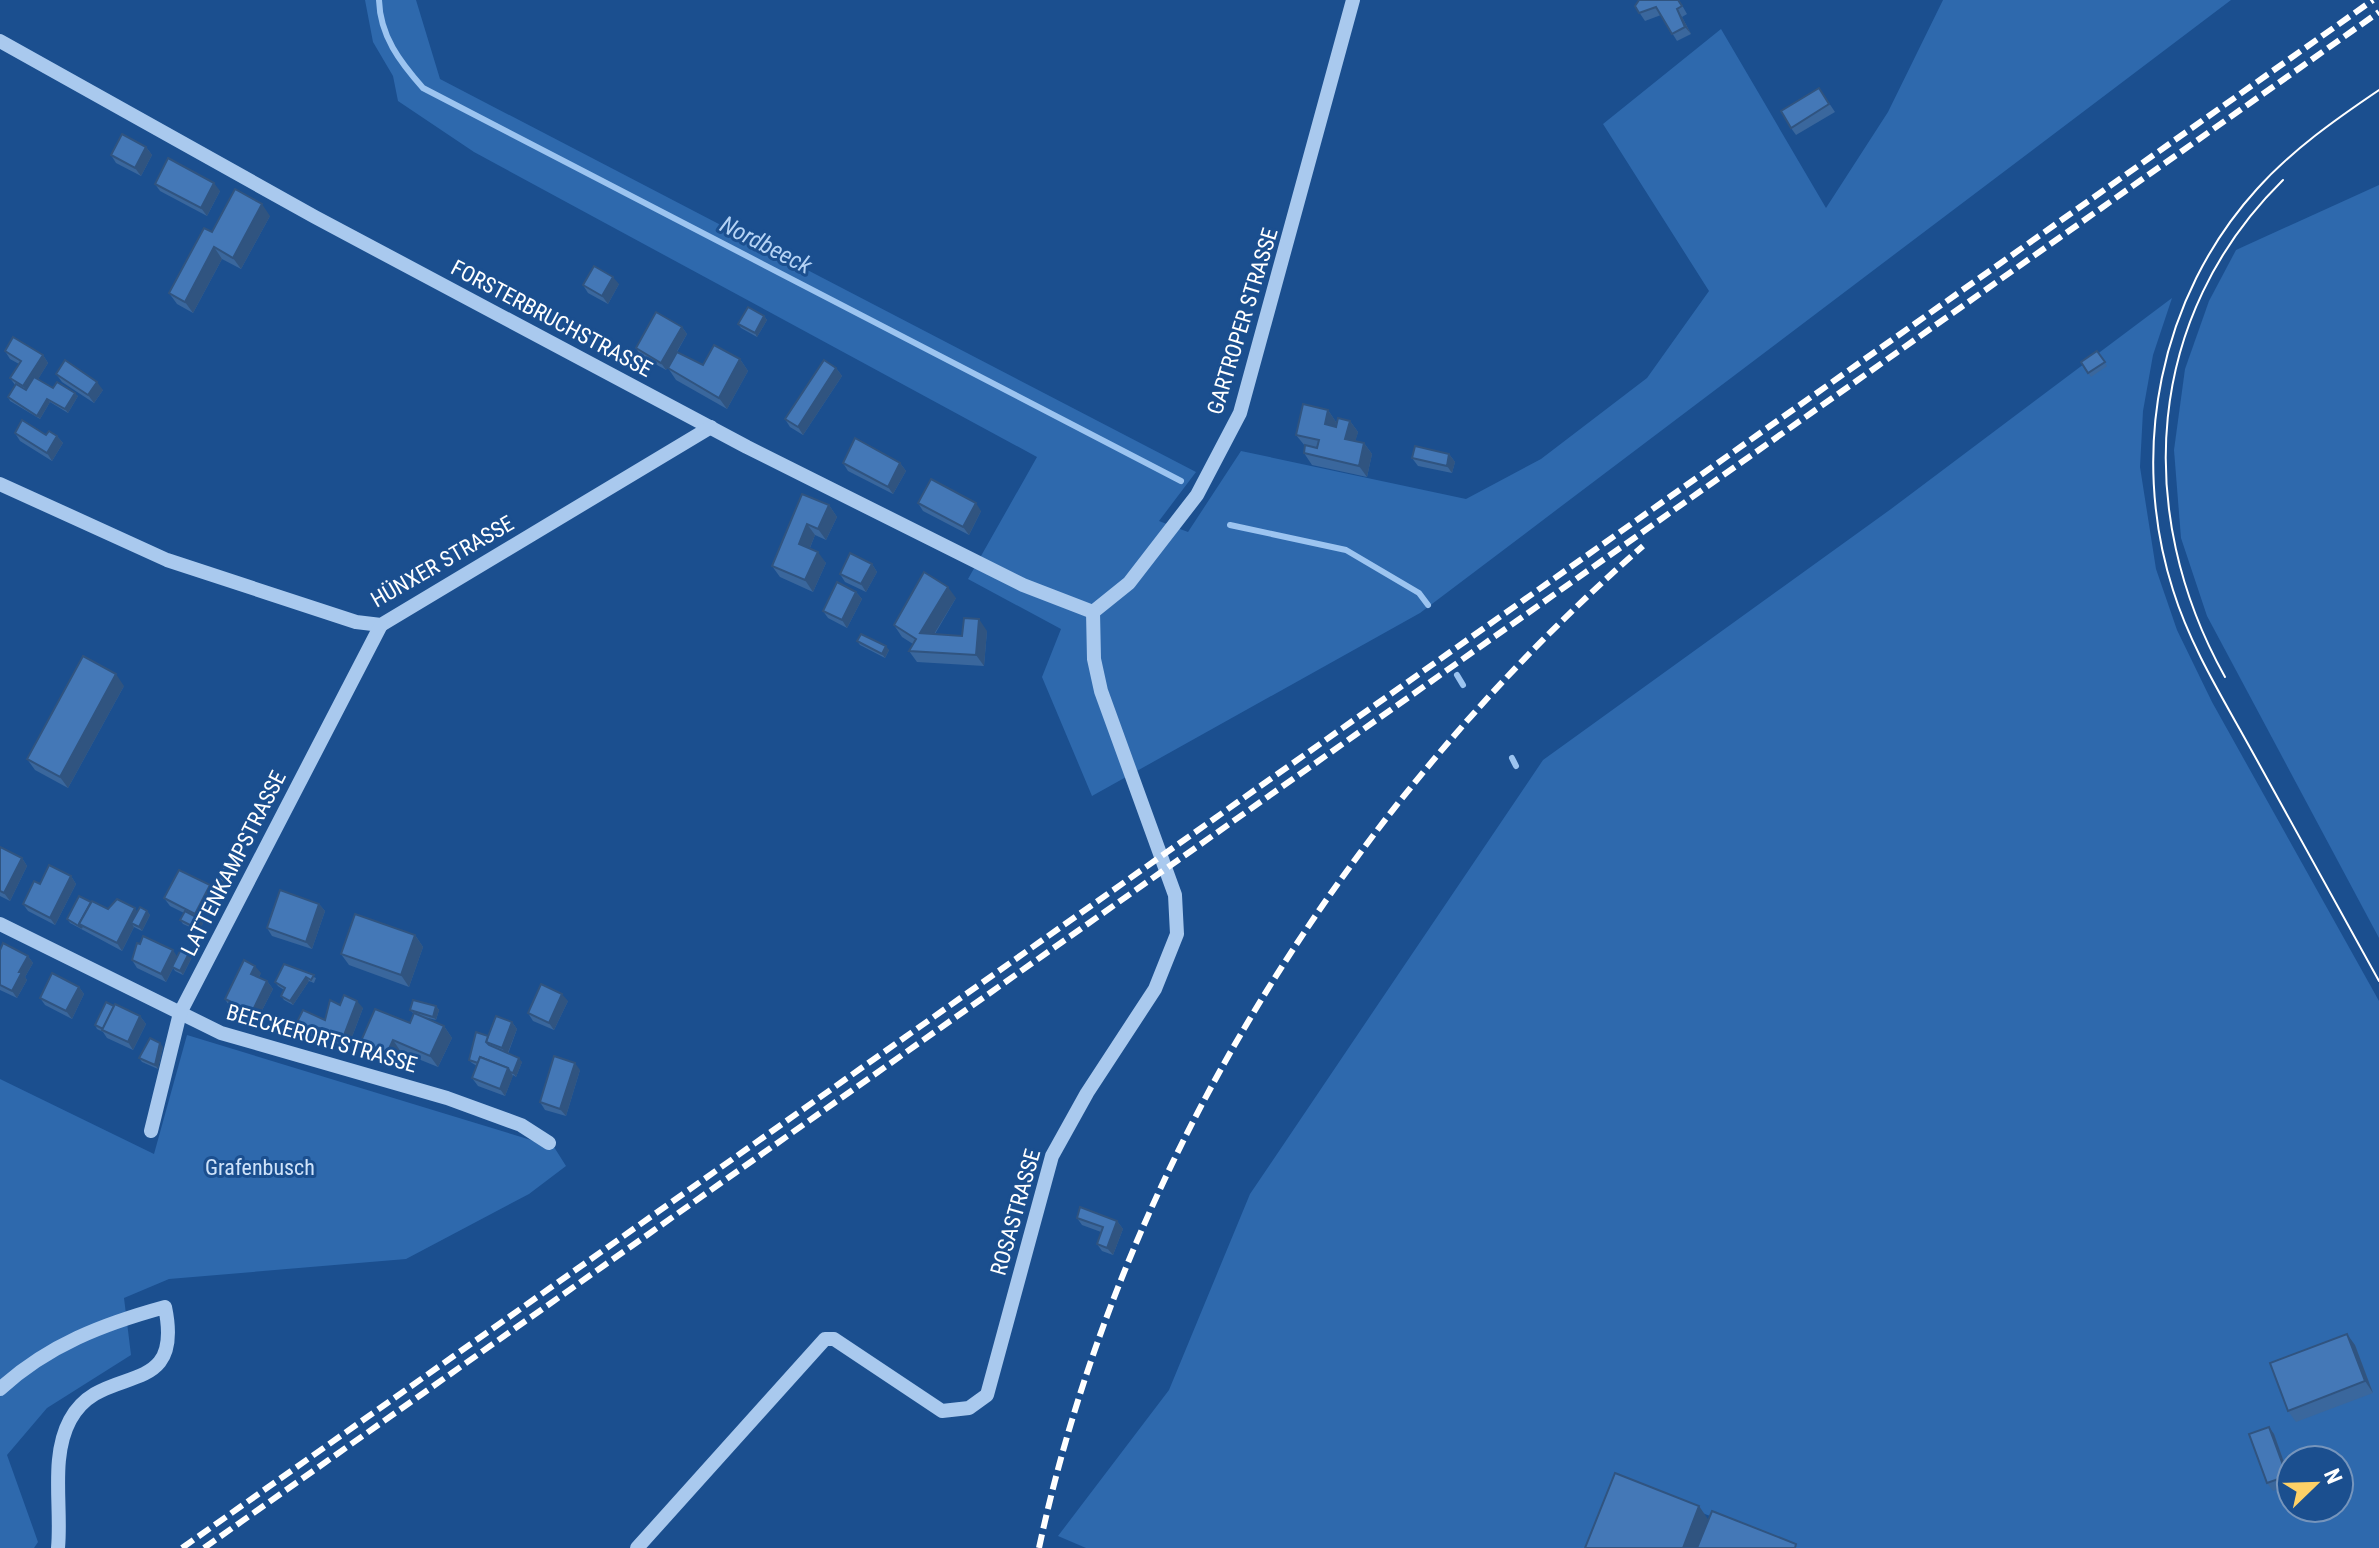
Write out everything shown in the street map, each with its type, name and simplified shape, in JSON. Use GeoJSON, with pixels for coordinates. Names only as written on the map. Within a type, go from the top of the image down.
{"type":"FeatureCollection","features":[{"type":"Feature","properties":{"kind":"street","name":"GARTROPER STRASSE"},"geometry":{"type":"LineString","coordinates":[[1093,612],[1129,583],[1197,495],[1240,413],[1353,0]]}},
{"type":"Feature","properties":{"kind":"street","name":"FORSTERBRUCHSTRASSE"},"geometry":{"type":"LineString","coordinates":[[0,41],[315,217],[711,427],[1023,585],[1093,612]]}},
{"type":"Feature","properties":{"kind":"street","name":"HÜNXER STRASSE"},"geometry":{"type":"LineString","coordinates":[[0,484],[167,560],[356,622],[381,625],[711,427]]}},
{"type":"Feature","properties":{"kind":"street","name":"ROSASTRASSE"},"geometry":{"type":"LineString","coordinates":[[637,1548],[825,1339],[834,1339],[942,1411],[969,1408],[987,1395],[1052,1156],[1080,1104],[1155,989],[1177,934],[1175,895],[1101,691],[1094,659],[1093,612]]}},
{"type":"Feature","properties":{"kind":"street","name":"LATTENKAMPSTRASSE"},"geometry":{"type":"LineString","coordinates":[[151,1131],[180,1013],[381,625]]}},
{"type":"Feature","properties":{"kind":"street","name":"BEECKERORTSTRASSE"},"geometry":{"type":"LineString","coordinates":[[0,924],[221,1033],[447,1098],[521,1125],[549,1143]]}},
{"type":"Feature","properties":{"kind":"street"},"geometry":{"type":"LineString","coordinates":[[0,1389],[31,1364],[83,1333],[165,1307],[171,1343],[164,1360],[86,1401],[67,1424],[61,1450],[58,1548]]}},
{"type":"Feature","properties":{"kind":"green space"},"geometry":{"type":"Polygon","coordinates":[[[365,0],[416,0],[440,79],[1196,472],[1159,521],[1188,532],[1241,451],[1466,499],[1541,459],[1647,378],[1709,291],[1603,124],[1721,29],[1826,208],[1888,112],[1943,0],[2231,0],[1420,613],[1092,796],[1042,677],[1061,629],[968,579],[1037,457],[474,152],[398,101],[393,76],[373,42],[365,0]]]}},
{"type":"Feature","properties":{"kind":"green space"},"geometry":{"type":"Polygon","coordinates":[[[2379,185],[2379,938],[2207,616],[2181,538],[2174,450],[2185,369],[2209,301],[2236,250],[2379,185]]]}},
{"type":"Feature","properties":{"kind":"green space"},"geometry":{"type":"Polygon","coordinates":[[[2172,298],[2153,355],[2143,411],[2140,467],[2156,569],[2177,630],[2212,702],[2379,1001],[2379,1548],[1791,1548],[1624,1482],[1598,1548],[1086,1548],[1058,1536],[1169,1390],[1250,1194],[1543,760],[1891,509],[2172,298]]]}},
{"type":"Feature","properties":{"kind":"green space","name":"Grafenbusch"},"geometry":{"type":"Polygon","coordinates":[[[187,1035],[554,1147],[566,1166],[529,1194],[406,1259],[169,1279],[124,1298],[131,1355],[47,1408],[7,1455],[38,1542],[34,1548],[0,1548],[0,1079],[154,1154],[187,1035]]]}},
{"type":"Feature","properties":{"kind":"building"},"geometry":{"type":"Polygon","coordinates":[[[1639,0],[1678,0],[1682,6],[1677,9],[1685,27],[1672,34],[1656,7],[1639,13],[1635,6],[1639,0]]]}},
{"type":"Feature","properties":{"kind":"building"},"geometry":{"type":"Polygon","coordinates":[[[1819,88],[1829,104],[1791,128],[1781,111],[1819,88]]]}},
{"type":"Feature","properties":{"kind":"building"},"geometry":{"type":"Polygon","coordinates":[[[122,134],[146,147],[135,168],[111,155],[122,134]]]}},
{"type":"Feature","properties":{"kind":"building"},"geometry":{"type":"Polygon","coordinates":[[[168,158],[214,183],[201,208],[155,184],[168,158]]]}},
{"type":"Feature","properties":{"kind":"building"},"geometry":{"type":"Polygon","coordinates":[[[235,189],[262,204],[233,258],[214,247],[185,302],[169,293],[204,228],[212,232],[235,189]]]}},
{"type":"Feature","properties":{"kind":"building"},"geometry":{"type":"Polygon","coordinates":[[[594,266],[613,277],[602,296],[583,285],[594,266]]]}},
{"type":"Feature","properties":{"kind":"building"},"geometry":{"type":"Polygon","coordinates":[[[748,307],[764,316],[755,333],[738,324],[748,307]]]}},
{"type":"Feature","properties":{"kind":"building"},"geometry":{"type":"Polygon","coordinates":[[[656,312],[682,327],[661,363],[636,348],[656,312]]]}},
{"type":"Feature","properties":{"kind":"building"},"geometry":{"type":"Polygon","coordinates":[[[13,337],[43,355],[23,386],[10,378],[21,361],[5,351],[13,337]]]}},
{"type":"Feature","properties":{"kind":"building"},"geometry":{"type":"Polygon","coordinates":[[[714,345],[740,359],[719,398],[668,368],[677,352],[703,365],[714,345]]]}},
{"type":"Feature","properties":{"kind":"building"},"geometry":{"type":"Polygon","coordinates":[[[2097,351],[2105,362],[2088,373],[2081,362],[2097,351]]]}},
{"type":"Feature","properties":{"kind":"building"},"geometry":{"type":"Polygon","coordinates":[[[65,360],[97,382],[88,395],[56,374],[65,360]]]}},
{"type":"Feature","properties":{"kind":"building"},"geometry":{"type":"Polygon","coordinates":[[[824,360],[836,368],[798,427],[785,419],[824,360]]]}},
{"type":"Feature","properties":{"kind":"building"},"geometry":{"type":"Polygon","coordinates":[[[34,377],[53,388],[57,382],[75,393],[65,409],[47,399],[37,416],[8,397],[16,384],[26,390],[34,377]]]}},
{"type":"Feature","properties":{"kind":"building"},"geometry":{"type":"Polygon","coordinates":[[[1303,404],[1328,410],[1325,424],[1336,427],[1338,418],[1350,421],[1345,439],[1364,443],[1359,466],[1304,453],[1305,445],[1317,448],[1319,440],[1296,435],[1303,404]]]}},
{"type":"Feature","properties":{"kind":"building"},"geometry":{"type":"Polygon","coordinates":[[[22,420],[46,435],[49,431],[57,436],[47,453],[15,433],[22,420]]]}},
{"type":"Feature","properties":{"kind":"building"},"geometry":{"type":"Polygon","coordinates":[[[855,438],[900,463],[888,487],[843,463],[855,438]]]}},
{"type":"Feature","properties":{"kind":"building"},"geometry":{"type":"Polygon","coordinates":[[[1415,446],[1449,454],[1447,466],[1412,458],[1415,446]]]}},
{"type":"Feature","properties":{"kind":"building"},"geometry":{"type":"Polygon","coordinates":[[[931,479],[976,503],[963,527],[918,503],[931,479]]]}},
{"type":"Feature","properties":{"kind":"building"},"geometry":{"type":"Polygon","coordinates":[[[802,494],[829,505],[818,529],[807,524],[799,544],[818,552],[805,580],[772,566],[802,494]]]}},
{"type":"Feature","properties":{"kind":"building"},"geometry":{"type":"Polygon","coordinates":[[[850,553],[872,564],[861,584],[840,574],[850,553]]]}},
{"type":"Feature","properties":{"kind":"building"},"geometry":{"type":"Polygon","coordinates":[[[924,572],[948,587],[920,633],[962,636],[964,618],[979,619],[976,655],[909,651],[916,639],[894,625],[924,572]]]}},
{"type":"Feature","properties":{"kind":"building"},"geometry":{"type":"Polygon","coordinates":[[[837,582],[856,592],[842,620],[823,611],[837,582]]]}},
{"type":"Feature","properties":{"kind":"building"},"geometry":{"type":"Polygon","coordinates":[[[861,634],[886,646],[882,654],[857,641],[861,634]]]}},
{"type":"Feature","properties":{"kind":"building"},"geometry":{"type":"Polygon","coordinates":[[[83,656],[116,674],[60,777],[27,759],[83,656]]]}},
{"type":"Feature","properties":{"kind":"building"},"geometry":{"type":"Polygon","coordinates":[[[0,847],[22,858],[4,893],[0,891],[0,847]]]}},
{"type":"Feature","properties":{"kind":"building"},"geometry":{"type":"Polygon","coordinates":[[[224,864],[233,868],[225,883],[217,879],[224,864]]]}},
{"type":"Feature","properties":{"kind":"building"},"geometry":{"type":"Polygon","coordinates":[[[49,865],[71,876],[50,918],[23,904],[34,881],[40,884],[49,865]]]}},
{"type":"Feature","properties":{"kind":"building"},"geometry":{"type":"Polygon","coordinates":[[[179,870],[210,885],[195,914],[164,898],[179,870]]]}},
{"type":"Feature","properties":{"kind":"building"},"geometry":{"type":"Polygon","coordinates":[[[280,890],[319,904],[306,942],[267,928],[280,890]]]}},
{"type":"Feature","properties":{"kind":"building"},"geometry":{"type":"Polygon","coordinates":[[[79,896],[91,902],[79,924],[82,928],[67,919],[79,896]]]}},
{"type":"Feature","properties":{"kind":"building"},"geometry":{"type":"Polygon","coordinates":[[[117,899],[135,908],[117,943],[79,924],[92,901],[108,909],[117,899]]]}},
{"type":"Feature","properties":{"kind":"building"},"geometry":{"type":"Polygon","coordinates":[[[140,907],[147,911],[139,927],[131,923],[140,907]]]}},
{"type":"Feature","properties":{"kind":"building"},"geometry":{"type":"Polygon","coordinates":[[[185,911],[200,919],[196,928],[180,920],[185,911]]]}},
{"type":"Feature","properties":{"kind":"building"},"geometry":{"type":"Polygon","coordinates":[[[355,914],[415,935],[401,975],[341,954],[355,914]]]}},
{"type":"Feature","properties":{"kind":"building"},"geometry":{"type":"Polygon","coordinates":[[[143,936],[173,950],[161,974],[132,960],[137,943],[140,944],[143,936]]]}},
{"type":"Feature","properties":{"kind":"building"},"geometry":{"type":"Polygon","coordinates":[[[3,943],[28,956],[12,991],[0,985],[0,950],[3,943]]]}},
{"type":"Feature","properties":{"kind":"building"},"geometry":{"type":"Polygon","coordinates":[[[181,949],[189,953],[180,971],[172,967],[181,949]]]}},
{"type":"Feature","properties":{"kind":"building"},"geometry":{"type":"Polygon","coordinates":[[[244,960],[255,966],[251,974],[267,981],[252,1012],[225,999],[244,960]]]}},
{"type":"Feature","properties":{"kind":"building"},"geometry":{"type":"Polygon","coordinates":[[[284,964],[314,975],[311,980],[306,977],[290,1001],[281,996],[285,988],[275,982],[284,964]]]}},
{"type":"Feature","properties":{"kind":"building"},"geometry":{"type":"Polygon","coordinates":[[[52,973],[79,987],[66,1011],[40,998],[52,973]]]}},
{"type":"Feature","properties":{"kind":"building"},"geometry":{"type":"Polygon","coordinates":[[[541,984],[562,994],[549,1023],[528,1013],[541,984]]]}},
{"type":"Feature","properties":{"kind":"building"},"geometry":{"type":"Polygon","coordinates":[[[344,995],[357,1001],[341,1043],[319,1028],[316,1033],[296,1024],[303,1010],[325,1020],[330,1000],[340,1005],[344,995]]]}},
{"type":"Feature","properties":{"kind":"building"},"geometry":{"type":"Polygon","coordinates":[[[413,1000],[436,1006],[433,1017],[410,1010],[413,1000]]]}},
{"type":"Feature","properties":{"kind":"building"},"geometry":{"type":"Polygon","coordinates":[[[106,1002],[114,1006],[103,1029],[95,1025],[106,1002]]]}},
{"type":"Feature","properties":{"kind":"building"},"geometry":{"type":"Polygon","coordinates":[[[115,1004],[140,1016],[128,1042],[102,1030],[115,1004]]]}},
{"type":"Feature","properties":{"kind":"building"},"geometry":{"type":"Polygon","coordinates":[[[375,1009],[410,1023],[414,1013],[444,1026],[430,1056],[393,1040],[387,1053],[361,1041],[375,1009]]]}},
{"type":"Feature","properties":{"kind":"building"},"geometry":{"type":"Polygon","coordinates":[[[496,1016],[512,1022],[502,1048],[486,1042],[496,1016]]]}},
{"type":"Feature","properties":{"kind":"building"},"geometry":{"type":"Polygon","coordinates":[[[476,1032],[488,1036],[486,1042],[489,1045],[519,1058],[513,1073],[480,1057],[478,1063],[469,1060],[476,1032]]]}},
{"type":"Feature","properties":{"kind":"building"},"geometry":{"type":"Polygon","coordinates":[[[150,1038],[160,1043],[155,1065],[139,1058],[150,1038]]]}},
{"type":"Feature","properties":{"kind":"building"},"geometry":{"type":"Polygon","coordinates":[[[554,1056],[575,1063],[560,1109],[540,1102],[554,1056]]]}},
{"type":"Feature","properties":{"kind":"building"},"geometry":{"type":"Polygon","coordinates":[[[480,1057],[508,1068],[500,1089],[472,1078],[480,1057]]]}},
{"type":"Feature","properties":{"kind":"building"},"geometry":{"type":"Polygon","coordinates":[[[1080,1207],[1117,1221],[1107,1248],[1097,1244],[1103,1227],[1077,1218],[1080,1207]]]}},
{"type":"Feature","properties":{"kind":"building"},"geometry":{"type":"Polygon","coordinates":[[[2347,1334],[2365,1381],[2288,1411],[2270,1363],[2347,1334]]]}},
{"type":"Feature","properties":{"kind":"building"},"geometry":{"type":"Polygon","coordinates":[[[2269,1427],[2275,1444],[2275,1480],[2267,1483],[2249,1434],[2269,1427]]]}},
{"type":"Feature","properties":{"kind":"building"},"geometry":{"type":"Polygon","coordinates":[[[1615,1473],[1699,1506],[1683,1548],[1585,1548],[1615,1473]]]}},
{"type":"Feature","properties":{"kind":"building"},"geometry":{"type":"Polygon","coordinates":[[[1712,1511],[1796,1544],[1795,1548],[1697,1548],[1712,1511]]]}},
{"type":"Feature","properties":{"kind":"waterway","name":"Nordbeeck"},"geometry":{"type":"LineString","coordinates":[[379,0],[387,37],[423,88],[1181,481]]}},
{"type":"Feature","properties":{"kind":"waterway","name":"Nordbeeck"},"geometry":{"type":"LineString","coordinates":[[1230,525],[1346,550],[1419,593],[1428,605]]}},
{"type":"Feature","properties":{"kind":"waterway","name":"Nordbeeck"},"geometry":{"type":"LineString","coordinates":[[1457,675],[1463,685]]}},
{"type":"Feature","properties":{"kind":"waterway","name":"Nordbeeck"},"geometry":{"type":"LineString","coordinates":[[1512,758],[1516,766]]}},
{"type":"Feature","properties":{"kind":"tram line"},"geometry":{"type":"LineString","coordinates":[[2379,90],[2285,161],[2257,189],[2223,232],[2196,278],[2176,327],[2162,378],[2154,431],[2154,484],[2160,538],[2180,611],[2220,693],[2379,981]]}},
{"type":"Feature","properties":{"kind":"tram line"},"geometry":{"type":"LineString","coordinates":[[2225,677],[2195,614],[2176,549],[2167,483],[2168,418],[2180,354],[2203,292],[2237,234],[2283,180]]}},
{"type":"Feature","properties":{"kind":"railway"},"geometry":{"type":"LineString","coordinates":[[182,1548],[2373,0]]}},
{"type":"Feature","properties":{"kind":"railway"},"geometry":{"type":"LineString","coordinates":[[204,1548],[2379,12]]}},
{"type":"Feature","properties":{"kind":"railway"},"geometry":{"type":"LineString","coordinates":[[1039,1548],[1076,1405],[1127,1266],[1189,1130],[1262,999],[1344,875],[1436,757],[1536,647],[1643,546]]}}]}
